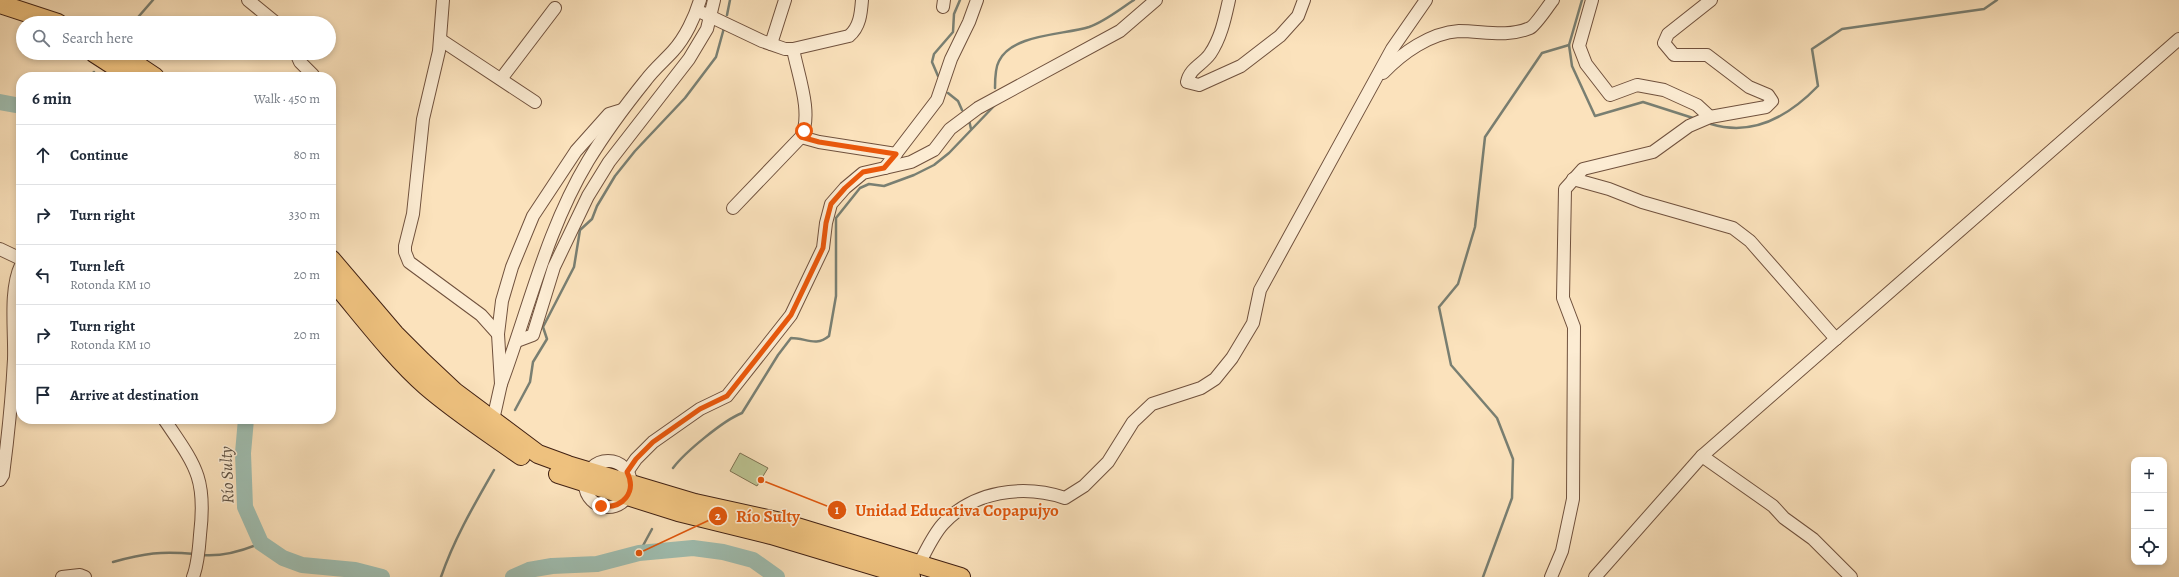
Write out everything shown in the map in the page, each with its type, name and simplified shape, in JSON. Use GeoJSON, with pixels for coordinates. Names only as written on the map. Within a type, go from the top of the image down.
{"type":"FeatureCollection","features":[{"type":"Feature","properties":{"kind":"highway"},"geometry":{"type":"LineString","coordinates":[[0,4],[37,16]]}},
{"type":"Feature","properties":{"kind":"highway"},"geometry":{"type":"LineString","coordinates":[[0,16],[16,21]]}},
{"type":"Feature","properties":{"kind":"highway"},"geometry":{"type":"LineString","coordinates":[[105,60],[123,72]]}},
{"type":"Feature","properties":{"kind":"highway"},"geometry":{"type":"LineString","coordinates":[[130,60],[148,72]]}},
{"type":"Feature","properties":{"kind":"highway"},"geometry":{"type":"LineString","coordinates":[[336,265],[395,334],[455,392],[538,454],[564,470],[590,479]]}},
{"type":"Feature","properties":{"kind":"highway"},"geometry":{"type":"LineString","coordinates":[[336,285],[389,347],[425,385],[462,416],[535,466],[564,470],[653,498],[695,503],[781,522],[915,570],[961,577]]}},
{"type":"Feature","properties":{"kind":"highway"},"geometry":{"type":"LineString","coordinates":[[626,490],[653,498]]}},
{"type":"Feature","properties":{"kind":"street"},"geometry":{"type":"LineString","coordinates":[[248,0],[267,16]]}},
{"type":"Feature","properties":{"kind":"street"},"geometry":{"type":"LineString","coordinates":[[444,0],[441,40],[423,119],[412,214],[405,252],[409,262],[481,315],[498,334]]}},
{"type":"Feature","properties":{"kind":"street"},"geometry":{"type":"LineString","coordinates":[[517,341],[533,335],[554,267],[588,196],[609,162],[689,59],[707,29],[714,0]]}},
{"type":"Feature","properties":{"kind":"street"},"geometry":{"type":"LineString","coordinates":[[771,44],[785,0]]}},
{"type":"Feature","properties":{"kind":"street"},"geometry":{"type":"LineString","coordinates":[[493,420],[501,384],[517,341],[535,279],[550,236],[570,194],[588,161],[622,110],[647,78],[675,50],[687,30],[698,6],[710,15],[762,41],[793,50],[849,36],[854,32],[858,25],[862,0]]}},
{"type":"Feature","properties":{"kind":"street"},"geometry":{"type":"LineString","coordinates":[[884,168],[937,100],[951,59],[962,39],[977,0]]}},
{"type":"Feature","properties":{"kind":"street"},"geometry":{"type":"LineString","coordinates":[[590,479],[601,506],[626,490],[636,459],[653,442],[700,409],[727,396],[791,315],[823,248],[826,223],[831,204],[845,188],[863,172],[911,162],[934,150],[950,129],[978,108],[1120,31],[1156,0]]}},
{"type":"Feature","properties":{"kind":"street"},"geometry":{"type":"LineString","coordinates":[[1229,0],[1224,26],[1210,54],[1189,74],[1187,82],[1199,85],[1241,66],[1280,36],[1298,16],[1304,0]]}},
{"type":"Feature","properties":{"kind":"street"},"geometry":{"type":"LineString","coordinates":[[915,570],[942,525],[966,504],[988,495],[1009,491],[1052,494],[1065,498],[1084,486],[1108,462],[1133,422],[1152,404],[1201,388],[1215,379],[1232,358],[1253,323],[1260,290],[1372,84],[1392,49],[1426,0]]}},
{"type":"Feature","properties":{"kind":"street"},"geometry":{"type":"LineString","coordinates":[[1372,84],[1391,64],[1432,36],[1458,31],[1501,35],[1531,28],[1553,0]]}},
{"type":"Feature","properties":{"kind":"street"},"geometry":{"type":"LineString","coordinates":[[1592,0],[1579,46],[1586,64],[1610,95],[1637,85],[1664,90],[1697,105],[1710,117]]}},
{"type":"Feature","properties":{"kind":"street"},"geometry":{"type":"LineString","coordinates":[[1551,577],[1562,551],[1573,499],[1574,327],[1563,298],[1565,189],[1583,169],[1653,152],[1689,126],[1710,117],[1766,107],[1772,101],[1768,95],[1749,87],[1707,55],[1674,55],[1664,43],[1668,34],[1711,0]]}},
{"type":"Feature","properties":{"kind":"street"},"geometry":{"type":"LineString","coordinates":[[501,79],[555,8]]}},
{"type":"Feature","properties":{"kind":"street"},"geometry":{"type":"LineString","coordinates":[[1595,577],[1702,456],[2179,39]]}},
{"type":"Feature","properties":{"kind":"street"},"geometry":{"type":"LineString","coordinates":[[441,40],[535,102]]}},
{"type":"Feature","properties":{"kind":"street"},"geometry":{"type":"LineString","coordinates":[[733,208],[801,137],[807,115],[793,50]]}},
{"type":"Feature","properties":{"kind":"street"},"geometry":{"type":"LineString","coordinates":[[299,60],[309,72]]}},
{"type":"Feature","properties":{"kind":"street"},"geometry":{"type":"LineString","coordinates":[[501,384],[498,334],[504,290],[533,216],[576,151],[609,114],[622,110]]}},
{"type":"Feature","properties":{"kind":"street"},"geometry":{"type":"LineString","coordinates":[[801,137],[819,142],[896,154]]}},
{"type":"Feature","properties":{"kind":"street"},"geometry":{"type":"LineString","coordinates":[[1573,179],[1609,189],[1642,202],[1733,228],[1750,241],[1836,339]]}},
{"type":"Feature","properties":{"kind":"street"},"geometry":{"type":"LineString","coordinates":[[0,249],[16,257]]}},
{"type":"Feature","properties":{"kind":"street"},"geometry":{"type":"LineString","coordinates":[[0,480],[3,475],[10,423],[16,288]]}},
{"type":"Feature","properties":{"kind":"street"},"geometry":{"type":"LineString","coordinates":[[168,424],[188,453],[199,476],[203,492],[198,567]]}},
{"type":"Feature","properties":{"kind":"street"},"geometry":{"type":"LineString","coordinates":[[1702,456],[1773,506],[1784,518],[1813,540],[1851,577]]}},
{"type":"Feature","properties":{"kind":"street"},"geometry":{"type":"LineString","coordinates":[[62,577],[80,575],[86,577]]}},
{"type":"Feature","properties":{"kind":"green space"},"geometry":{"type":"Polygon","coordinates":[[[740,453],[768,468],[757,486],[730,471],[740,453]]]}},
{"type":"Feature","properties":{"kind":"waterway"},"geometry":{"type":"LineString","coordinates":[[139,16],[153,0]]}},
{"type":"Feature","properties":{"kind":"waterway"},"geometry":{"type":"LineString","coordinates":[[727,15],[730,0]]}},
{"type":"Feature","properties":{"kind":"waterway"},"geometry":{"type":"LineString","coordinates":[[938,76],[932,62],[934,54],[953,32],[954,14],[960,0]]}},
{"type":"Feature","properties":{"kind":"waterway"},"geometry":{"type":"LineString","coordinates":[[995,88],[996,71],[999,61],[1006,52],[1015,45],[1026,40],[1078,30],[1095,25],[1134,0]]}},
{"type":"Feature","properties":{"kind":"waterway"},"geometry":{"type":"LineString","coordinates":[[1569,45],[1582,0]]}},
{"type":"Feature","properties":{"kind":"waterway"},"geometry":{"type":"LineString","coordinates":[[1711,124],[1742,128],[1770,121],[1795,106],[1818,86],[1812,49],[1842,29],[1984,9],[1997,0]]}},
{"type":"Feature","properties":{"kind":"waterway"},"geometry":{"type":"LineString","coordinates":[[515,410],[530,382],[533,362],[547,339],[543,327],[574,267],[580,230],[592,219],[597,206],[615,176],[635,151],[685,98],[716,57],[724,28]]}},
{"type":"Feature","properties":{"kind":"waterway"},"geometry":{"type":"LineString","coordinates":[[1483,577],[1512,498],[1513,459],[1497,418],[1451,365],[1439,307],[1458,284],[1475,227],[1485,137],[1542,53],[1569,45],[1572,66],[1595,116],[1643,102],[1693,118]]}},
{"type":"Feature","properties":{"kind":"waterway"},"geometry":{"type":"LineString","coordinates":[[948,93],[958,101],[962,110]]}},
{"type":"Feature","properties":{"kind":"waterway","name":"Río Sulty"},"geometry":{"type":"LineString","coordinates":[[0,102],[16,105]]}},
{"type":"Feature","properties":{"kind":"waterway"},"geometry":{"type":"LineString","coordinates":[[673,468],[705,437],[725,422],[742,413],[778,355],[791,338],[820,341],[829,336],[836,296],[836,218],[860,188],[869,184],[884,186],[914,175],[934,165],[949,153],[995,105]]}},
{"type":"Feature","properties":{"kind":"waterway"},"geometry":{"type":"LineString","coordinates":[[969,120],[971,129]]}},
{"type":"Feature","properties":{"kind":"waterway","name":"Río Sulty"},"geometry":{"type":"LineString","coordinates":[[246,424],[243,453],[245,507],[261,543],[283,558],[302,565],[355,570],[382,577]]}},
{"type":"Feature","properties":{"kind":"waterway"},"geometry":{"type":"LineString","coordinates":[[441,577],[458,536],[494,470]]}},
{"type":"Feature","properties":{"kind":"waterway"},"geometry":{"type":"LineString","coordinates":[[639,553],[652,529]]}},
{"type":"Feature","properties":{"kind":"waterway"},"geometry":{"type":"LineString","coordinates":[[202,555],[232,553],[261,543]]}},
{"type":"Feature","properties":{"kind":"waterway","name":"Río Sulty"},"geometry":{"type":"LineString","coordinates":[[513,577],[529,570],[552,566],[597,564],[639,553],[693,548],[723,552],[753,560],[777,577]]}},
{"type":"Feature","properties":{"kind":"waterway"},"geometry":{"type":"LineString","coordinates":[[113,562],[153,554],[195,554]]}},
{"type":"Feature","properties":{"kind":"place","name":"Unidad Educativa Copapujyo"},"geometry":{"type":"Point","coordinates":[761,480]}},
{"type":"Feature","properties":{"kind":"place","name":"Río Sulty"},"geometry":{"type":"Point","coordinates":[639,553]}},
{"type":"Feature","properties":{"kind":"route"},"geometry":{"type":"LineString","coordinates":[[601,506],[609,508],[616,506],[623,502],[628,496],[631,484],[627,472],[636,459],[653,442],[700,409],[727,396],[791,315],[823,248],[826,223],[831,204],[845,188],[863,172],[884,168],[896,154],[819,142],[801,137],[804,131]]}}]}
